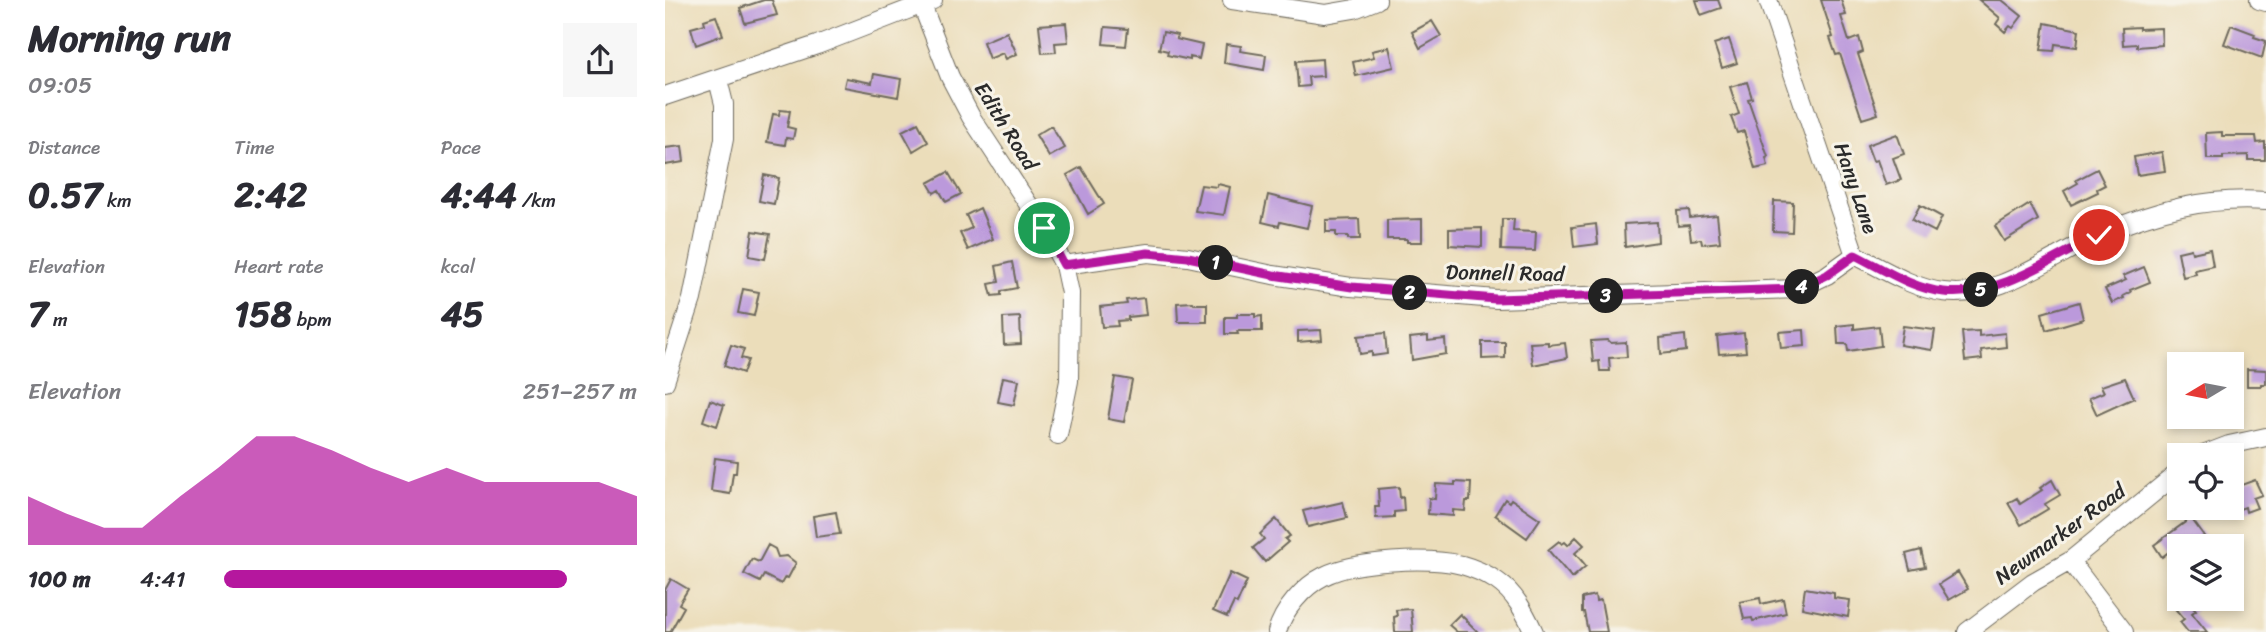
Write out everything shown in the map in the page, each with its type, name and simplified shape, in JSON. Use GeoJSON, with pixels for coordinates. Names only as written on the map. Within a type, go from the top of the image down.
{"type":"FeatureCollection","features":[{"type":"Feature","properties":{"kind":"street"},"geometry":{"type":"LineString","coordinates":[[1232,0],[1325,13],[1354,9],[1377,0]]}},
{"type":"Feature","properties":{"kind":"street","name":"Hany Lane"},"geometry":{"type":"LineString","coordinates":[[1769,0],[1855,255],[1911,283],[1944,292],[1972,291],[1997,286],[2099,235],[2154,212],[2199,202],[2238,199],[2266,201]]}},
{"type":"Feature","properties":{"kind":"street"},"geometry":{"type":"LineString","coordinates":[[2259,0],[2266,2]]}},
{"type":"Feature","properties":{"kind":"street"},"geometry":{"type":"LineString","coordinates":[[665,96],[718,80],[924,1]]}},
{"type":"Feature","properties":{"kind":"street","name":"Edith Road"},"geometry":{"type":"LineString","coordinates":[[924,1],[950,77],[971,117],[1044,228],[1064,265],[1070,293],[1069,368],[1058,435]]}},
{"type":"Feature","properties":{"kind":"street"},"geometry":{"type":"LineString","coordinates":[[665,382],[692,299],[724,139],[724,104],[718,80]]}},
{"type":"Feature","properties":{"kind":"street","name":"Donnell Road"},"geometry":{"type":"LineString","coordinates":[[1064,265],[1148,253],[1188,257],[1273,275],[1352,287],[1496,299],[1798,289],[1827,275],[1855,255]]}},
{"type":"Feature","properties":{"kind":"street"},"geometry":{"type":"LineString","coordinates":[[2238,443],[2266,437]]}},
{"type":"Feature","properties":{"kind":"street","name":"Newmarker Road"},"geometry":{"type":"LineString","coordinates":[[1967,632],[2033,582],[2070,561],[2167,482]]}},
{"type":"Feature","properties":{"kind":"street"},"geometry":{"type":"LineString","coordinates":[[1277,632],[1280,620],[1300,595],[1323,576],[1357,565],[1429,561],[1464,565],[1497,581],[1521,604],[1534,632]]}},
{"type":"Feature","properties":{"kind":"street"},"geometry":{"type":"LineString","coordinates":[[2070,561],[2124,632]]}},
{"type":"Feature","properties":{"kind":"building"},"geometry":{"type":"Polygon","coordinates":[[[772,0],[777,15],[745,23],[740,8],[772,0]]]}},
{"type":"Feature","properties":{"kind":"building"},"geometry":{"type":"Polygon","coordinates":[[[1696,0],[1718,0],[1721,8],[1701,15],[1696,0]]]}},
{"type":"Feature","properties":{"kind":"building"},"geometry":{"type":"Polygon","coordinates":[[[1821,0],[1841,0],[1846,15],[1841,16],[1849,41],[1859,37],[1863,52],[1858,54],[1878,114],[1862,119],[1840,54],[1836,55],[1830,38],[1833,37],[1821,0]]]}},
{"type":"Feature","properties":{"kind":"building"},"geometry":{"type":"Polygon","coordinates":[[[1979,0],[2002,0],[2022,16],[2013,28],[2010,26],[2005,32],[1996,24],[2000,18],[1979,0]]]}},
{"type":"Feature","properties":{"kind":"building"},"geometry":{"type":"Polygon","coordinates":[[[716,16],[723,35],[696,45],[691,28],[705,24],[704,20],[716,16]]]}},
{"type":"Feature","properties":{"kind":"building"},"geometry":{"type":"Polygon","coordinates":[[[1432,21],[1441,36],[1420,48],[1412,32],[1432,21]]]}},
{"type":"Feature","properties":{"kind":"building"},"geometry":{"type":"Polygon","coordinates":[[[1066,23],[1068,42],[1055,43],[1056,52],[1042,53],[1039,25],[1066,23]]]}},
{"type":"Feature","properties":{"kind":"building"},"geometry":{"type":"Polygon","coordinates":[[[2045,23],[2079,30],[2077,47],[2055,44],[2054,51],[2041,50],[2045,23]]]}},
{"type":"Feature","properties":{"kind":"building"},"geometry":{"type":"Polygon","coordinates":[[[2231,25],[2266,41],[2262,58],[2224,44],[2231,25]]]}},
{"type":"Feature","properties":{"kind":"building"},"geometry":{"type":"Polygon","coordinates":[[[1105,27],[1128,29],[1126,46],[1103,44],[1105,27]]]}},
{"type":"Feature","properties":{"kind":"building"},"geometry":{"type":"Polygon","coordinates":[[[2122,28],[2161,28],[2162,45],[2123,45],[2122,28]]]}},
{"type":"Feature","properties":{"kind":"building"},"geometry":{"type":"Polygon","coordinates":[[[1007,32],[1017,54],[1006,59],[1003,53],[989,59],[983,42],[1007,32]]]}},
{"type":"Feature","properties":{"kind":"building"},"geometry":{"type":"Polygon","coordinates":[[[1163,32],[1177,35],[1176,39],[1202,45],[1199,59],[1190,57],[1190,60],[1167,55],[1168,51],[1159,49],[1163,32]]]}},
{"type":"Feature","properties":{"kind":"building"},"geometry":{"type":"Polygon","coordinates":[[[1729,39],[1737,63],[1722,68],[1714,44],[1729,39]]]}},
{"type":"Feature","properties":{"kind":"building"},"geometry":{"type":"Polygon","coordinates":[[[1226,44],[1241,46],[1240,51],[1266,55],[1264,70],[1224,63],[1226,44]]]}},
{"type":"Feature","properties":{"kind":"building"},"geometry":{"type":"Polygon","coordinates":[[[1389,47],[1394,67],[1356,76],[1353,62],[1374,57],[1372,51],[1389,47]]]}},
{"type":"Feature","properties":{"kind":"building"},"geometry":{"type":"Polygon","coordinates":[[[1322,59],[1323,76],[1308,77],[1309,86],[1298,87],[1296,61],[1322,59]]]}},
{"type":"Feature","properties":{"kind":"building"},"geometry":{"type":"Polygon","coordinates":[[[874,74],[901,79],[898,97],[844,87],[846,78],[872,83],[874,74]]]}},
{"type":"Feature","properties":{"kind":"building"},"geometry":{"type":"Polygon","coordinates":[[[1747,82],[1752,98],[1748,99],[1768,157],[1768,166],[1755,169],[1744,131],[1737,133],[1731,117],[1739,114],[1730,87],[1747,82]]]}},
{"type":"Feature","properties":{"kind":"building"},"geometry":{"type":"Polygon","coordinates":[[[780,110],[790,111],[787,127],[795,129],[793,139],[786,138],[785,145],[767,142],[773,114],[779,115],[780,110]]]}},
{"type":"Feature","properties":{"kind":"building"},"geometry":{"type":"Polygon","coordinates":[[[918,123],[928,142],[913,151],[902,131],[918,123]]]}},
{"type":"Feature","properties":{"kind":"building"},"geometry":{"type":"Polygon","coordinates":[[[1051,126],[1065,148],[1049,157],[1036,135],[1051,126]]]}},
{"type":"Feature","properties":{"kind":"building"},"geometry":{"type":"Polygon","coordinates":[[[2222,132],[2222,136],[2256,136],[2257,143],[2265,142],[2265,160],[2248,160],[2248,155],[2207,159],[2206,133],[2222,132]]]}},
{"type":"Feature","properties":{"kind":"building"},"geometry":{"type":"Polygon","coordinates":[[[1897,134],[1904,154],[1893,158],[1901,180],[1886,185],[1877,160],[1873,161],[1867,145],[1897,134]]]}},
{"type":"Feature","properties":{"kind":"building"},"geometry":{"type":"Polygon","coordinates":[[[682,146],[684,162],[665,165],[665,148],[682,146]]]}},
{"type":"Feature","properties":{"kind":"building"},"geometry":{"type":"Polygon","coordinates":[[[2162,152],[2165,171],[2137,175],[2134,157],[2162,152]]]}},
{"type":"Feature","properties":{"kind":"building"},"geometry":{"type":"Polygon","coordinates":[[[1081,167],[1104,204],[1088,214],[1067,175],[1081,167]]]}},
{"type":"Feature","properties":{"kind":"building"},"geometry":{"type":"Polygon","coordinates":[[[2097,169],[2105,185],[2097,189],[2098,192],[2071,205],[2064,191],[2078,183],[2076,180],[2097,169]]]}},
{"type":"Feature","properties":{"kind":"building"},"geometry":{"type":"Polygon","coordinates":[[[948,172],[961,194],[946,202],[939,190],[934,193],[928,183],[948,172]]]}},
{"type":"Feature","properties":{"kind":"building"},"geometry":{"type":"Polygon","coordinates":[[[764,175],[779,178],[774,204],[759,201],[764,175]]]}},
{"type":"Feature","properties":{"kind":"building"},"geometry":{"type":"Polygon","coordinates":[[[1218,184],[1230,187],[1224,215],[1195,211],[1201,185],[1217,187],[1218,184]]]}},
{"type":"Feature","properties":{"kind":"building"},"geometry":{"type":"Polygon","coordinates":[[[1268,195],[1312,206],[1307,228],[1280,222],[1279,226],[1262,222],[1268,195]]]}},
{"type":"Feature","properties":{"kind":"building"},"geometry":{"type":"Polygon","coordinates":[[[1774,201],[1793,202],[1792,232],[1773,231],[1774,201]]]}},
{"type":"Feature","properties":{"kind":"building"},"geometry":{"type":"Polygon","coordinates":[[[2030,204],[2038,220],[2004,241],[1995,226],[2030,204]]]}},
{"type":"Feature","properties":{"kind":"building"},"geometry":{"type":"Polygon","coordinates":[[[1920,205],[1942,217],[1935,232],[1912,220],[1920,205]]]}},
{"type":"Feature","properties":{"kind":"building"},"geometry":{"type":"Polygon","coordinates":[[[980,208],[993,239],[968,250],[960,233],[972,228],[966,215],[980,208]]]}},
{"type":"Feature","properties":{"kind":"building"},"geometry":{"type":"Polygon","coordinates":[[[1689,210],[1690,218],[1717,215],[1720,242],[1702,244],[1701,239],[1691,240],[1689,225],[1678,226],[1677,211],[1689,210]]]}},
{"type":"Feature","properties":{"kind":"building"},"geometry":{"type":"Polygon","coordinates":[[[1359,219],[1360,239],[1348,239],[1348,236],[1336,236],[1336,232],[1326,232],[1326,220],[1359,219]]]}},
{"type":"Feature","properties":{"kind":"building"},"geometry":{"type":"Polygon","coordinates":[[[1422,219],[1422,242],[1387,239],[1387,220],[1422,219]]]}},
{"type":"Feature","properties":{"kind":"building"},"geometry":{"type":"Polygon","coordinates":[[[1502,219],[1514,219],[1513,231],[1536,232],[1535,251],[1501,250],[1502,219]]]}},
{"type":"Feature","properties":{"kind":"building"},"geometry":{"type":"Polygon","coordinates":[[[1657,222],[1658,242],[1625,247],[1624,224],[1657,222]]]}},
{"type":"Feature","properties":{"kind":"building"},"geometry":{"type":"Polygon","coordinates":[[[1596,224],[1598,244],[1574,247],[1572,227],[1596,224]]]}},
{"type":"Feature","properties":{"kind":"building"},"geometry":{"type":"Polygon","coordinates":[[[1482,228],[1482,247],[1449,245],[1449,229],[1482,228]]]}},
{"type":"Feature","properties":{"kind":"building"},"geometry":{"type":"Polygon","coordinates":[[[753,231],[770,234],[765,259],[749,256],[753,231]]]}},
{"type":"Feature","properties":{"kind":"building"},"geometry":{"type":"Polygon","coordinates":[[[2191,249],[2192,253],[2210,249],[2213,266],[2195,270],[2196,274],[2183,277],[2178,252],[2191,249]]]}},
{"type":"Feature","properties":{"kind":"building"},"geometry":{"type":"Polygon","coordinates":[[[1012,262],[1017,288],[992,296],[989,284],[999,282],[996,266],[1012,262]]]}},
{"type":"Feature","properties":{"kind":"building"},"geometry":{"type":"Polygon","coordinates":[[[2144,267],[2150,282],[2130,290],[2124,298],[2112,303],[2105,289],[2126,280],[2123,276],[2144,267]]]}},
{"type":"Feature","properties":{"kind":"building"},"geometry":{"type":"Polygon","coordinates":[[[743,289],[759,292],[754,316],[738,313],[743,289]]]}},
{"type":"Feature","properties":{"kind":"building"},"geometry":{"type":"Polygon","coordinates":[[[1144,298],[1146,315],[1117,321],[1118,326],[1102,327],[1100,307],[1127,304],[1126,300],[1144,298]]]}},
{"type":"Feature","properties":{"kind":"building"},"geometry":{"type":"Polygon","coordinates":[[[2079,302],[2083,319],[2046,330],[2042,313],[2079,302]]]}},
{"type":"Feature","properties":{"kind":"building"},"geometry":{"type":"Polygon","coordinates":[[[1177,303],[1207,304],[1207,322],[1178,322],[1177,303]]]}},
{"type":"Feature","properties":{"kind":"building"},"geometry":{"type":"Polygon","coordinates":[[[1237,314],[1262,316],[1262,331],[1225,334],[1225,317],[1237,317],[1237,314]]]}},
{"type":"Feature","properties":{"kind":"building"},"geometry":{"type":"Polygon","coordinates":[[[1020,317],[1021,344],[1004,345],[1003,318],[1020,317]]]}},
{"type":"Feature","properties":{"kind":"building"},"geometry":{"type":"Polygon","coordinates":[[[1854,324],[1854,329],[1879,326],[1881,346],[1848,351],[1847,344],[1838,344],[1837,326],[1854,324]]]}},
{"type":"Feature","properties":{"kind":"building"},"geometry":{"type":"Polygon","coordinates":[[[1903,326],[1935,330],[1932,350],[1900,345],[1903,326]]]}},
{"type":"Feature","properties":{"kind":"building"},"geometry":{"type":"Polygon","coordinates":[[[1321,330],[1322,340],[1298,342],[1298,331],[1321,330]]]}},
{"type":"Feature","properties":{"kind":"building"},"geometry":{"type":"Polygon","coordinates":[[[1804,330],[1805,346],[1781,348],[1779,332],[1804,330]]]}},
{"type":"Feature","properties":{"kind":"building"},"geometry":{"type":"Polygon","coordinates":[[[1979,331],[1979,336],[2005,333],[2006,347],[1981,350],[1982,359],[1965,361],[1962,332],[1979,331]]]}},
{"type":"Feature","properties":{"kind":"building"},"geometry":{"type":"Polygon","coordinates":[[[1385,333],[1387,354],[1360,354],[1358,336],[1385,333]]]}},
{"type":"Feature","properties":{"kind":"building"},"geometry":{"type":"Polygon","coordinates":[[[1744,333],[1746,352],[1719,354],[1717,336],[1744,333]]]}},
{"type":"Feature","properties":{"kind":"building"},"geometry":{"type":"Polygon","coordinates":[[[1685,335],[1686,351],[1661,354],[1660,338],[1685,335]]]}},
{"type":"Feature","properties":{"kind":"building"},"geometry":{"type":"Polygon","coordinates":[[[1428,336],[1428,341],[1445,339],[1446,354],[1412,360],[1410,338],[1428,336]]]}},
{"type":"Feature","properties":{"kind":"building"},"geometry":{"type":"Polygon","coordinates":[[[1608,340],[1611,343],[1626,342],[1627,357],[1609,358],[1610,371],[1600,371],[1599,361],[1593,362],[1591,341],[1608,340]]]}},
{"type":"Feature","properties":{"kind":"building"},"geometry":{"type":"Polygon","coordinates":[[[1482,342],[1505,342],[1505,358],[1482,359],[1482,342]]]}},
{"type":"Feature","properties":{"kind":"building"},"geometry":{"type":"Polygon","coordinates":[[[1548,342],[1548,345],[1565,343],[1567,358],[1533,365],[1530,343],[1548,342]]]}},
{"type":"Feature","properties":{"kind":"building"},"geometry":{"type":"Polygon","coordinates":[[[731,345],[744,349],[741,358],[748,360],[743,373],[724,366],[731,345]]]}},
{"type":"Feature","properties":{"kind":"building"},"geometry":{"type":"Polygon","coordinates":[[[2247,369],[2266,370],[2266,384],[2247,386],[2247,369]]]}},
{"type":"Feature","properties":{"kind":"building"},"geometry":{"type":"Polygon","coordinates":[[[1003,377],[1019,380],[1014,405],[998,402],[1003,377]]]}},
{"type":"Feature","properties":{"kind":"building"},"geometry":{"type":"Polygon","coordinates":[[[1115,377],[1132,380],[1124,422],[1108,419],[1115,377]]]}},
{"type":"Feature","properties":{"kind":"building"},"geometry":{"type":"Polygon","coordinates":[[[2125,378],[2134,398],[2097,415],[2089,398],[2104,392],[2101,386],[2125,378]]]}},
{"type":"Feature","properties":{"kind":"building"},"geometry":{"type":"Polygon","coordinates":[[[710,400],[724,405],[717,426],[703,421],[710,400]]]}},
{"type":"Feature","properties":{"kind":"building"},"geometry":{"type":"Polygon","coordinates":[[[715,458],[737,461],[730,494],[711,491],[715,458]]]}},
{"type":"Feature","properties":{"kind":"building"},"geometry":{"type":"Polygon","coordinates":[[[2052,480],[2060,495],[2045,504],[2048,509],[2021,525],[2008,503],[2017,498],[2020,504],[2052,480]]]}},
{"type":"Feature","properties":{"kind":"building"},"geometry":{"type":"Polygon","coordinates":[[[2255,480],[2262,495],[2253,498],[2257,508],[2246,512],[2244,507],[2244,484],[2255,480]]]}},
{"type":"Feature","properties":{"kind":"building"},"geometry":{"type":"Polygon","coordinates":[[[1455,482],[1471,483],[1470,501],[1466,501],[1465,511],[1453,510],[1453,516],[1428,514],[1429,498],[1435,499],[1436,484],[1455,485],[1455,482]]]}},
{"type":"Feature","properties":{"kind":"building"},"geometry":{"type":"Polygon","coordinates":[[[1399,487],[1404,511],[1394,512],[1394,517],[1376,518],[1375,507],[1379,507],[1378,489],[1399,487]]]}},
{"type":"Feature","properties":{"kind":"building"},"geometry":{"type":"Polygon","coordinates":[[[1505,499],[1509,502],[1511,499],[1540,519],[1527,538],[1495,515],[1505,499]]]}},
{"type":"Feature","properties":{"kind":"building"},"geometry":{"type":"Polygon","coordinates":[[[1343,502],[1347,518],[1308,527],[1303,511],[1343,502]]]}},
{"type":"Feature","properties":{"kind":"building"},"geometry":{"type":"Polygon","coordinates":[[[836,512],[840,534],[816,537],[813,516],[836,512]]]}},
{"type":"Feature","properties":{"kind":"building"},"geometry":{"type":"Polygon","coordinates":[[[1276,519],[1290,536],[1285,539],[1288,542],[1265,562],[1253,548],[1264,539],[1260,534],[1276,519]]]}},
{"type":"Feature","properties":{"kind":"building"},"geometry":{"type":"Polygon","coordinates":[[[2188,520],[2192,520],[2203,534],[2169,534],[2188,520]]]}},
{"type":"Feature","properties":{"kind":"building"},"geometry":{"type":"Polygon","coordinates":[[[2167,536],[2167,553],[2162,557],[2154,545],[2167,536]]]}},
{"type":"Feature","properties":{"kind":"building"},"geometry":{"type":"Polygon","coordinates":[[[1576,537],[1584,545],[1575,553],[1586,566],[1572,578],[1548,550],[1559,541],[1568,545],[1576,537]]]}},
{"type":"Feature","properties":{"kind":"building"},"geometry":{"type":"Polygon","coordinates":[[[768,545],[775,549],[778,557],[787,556],[796,563],[788,578],[785,577],[781,584],[764,575],[760,582],[744,574],[752,559],[759,562],[768,545]]]}},
{"type":"Feature","properties":{"kind":"building"},"geometry":{"type":"Polygon","coordinates":[[[1921,550],[1925,567],[1910,570],[1906,554],[1921,550]]]}},
{"type":"Feature","properties":{"kind":"building"},"geometry":{"type":"Polygon","coordinates":[[[1958,572],[1968,589],[1949,600],[1939,584],[1958,572]]]}},
{"type":"Feature","properties":{"kind":"building"},"geometry":{"type":"Polygon","coordinates":[[[1230,573],[1247,581],[1237,604],[1234,602],[1227,617],[1213,611],[1230,573]]]}},
{"type":"Feature","properties":{"kind":"building"},"geometry":{"type":"Polygon","coordinates":[[[671,579],[688,589],[679,604],[684,607],[670,632],[665,632],[665,590],[671,579]]]}},
{"type":"Feature","properties":{"kind":"building"},"geometry":{"type":"Polygon","coordinates":[[[1805,588],[1834,593],[1834,598],[1850,600],[1848,617],[1802,608],[1805,588]]]}},
{"type":"Feature","properties":{"kind":"building"},"geometry":{"type":"Polygon","coordinates":[[[1595,595],[1596,601],[1601,600],[1607,632],[1588,632],[1582,612],[1582,598],[1595,595]]]}},
{"type":"Feature","properties":{"kind":"building"},"geometry":{"type":"Polygon","coordinates":[[[1760,598],[1761,604],[1783,599],[1786,613],[1753,621],[1752,618],[1744,619],[1740,602],[1760,598]]]}},
{"type":"Feature","properties":{"kind":"building"},"geometry":{"type":"Polygon","coordinates":[[[1411,609],[1413,632],[1395,632],[1396,610],[1411,609]]]}},
{"type":"Feature","properties":{"kind":"building"},"geometry":{"type":"Polygon","coordinates":[[[2177,611],[2195,611],[2192,613],[2207,632],[2188,632],[2180,622],[2184,619],[2177,611]]]}},
{"type":"Feature","properties":{"kind":"building"},"geometry":{"type":"Polygon","coordinates":[[[1460,614],[1478,632],[1457,632],[1449,625],[1460,614]]]}},
{"type":"Feature","properties":{"kind":"route"},"geometry":{"type":"LineString","coordinates":[[1044,228],[1064,265],[1148,253],[1188,257],[1273,275],[1352,287],[1496,299],[1798,289],[1827,275],[1855,255],[1911,283],[1944,292],[1972,291],[1997,286],[2099,235]]}}]}
